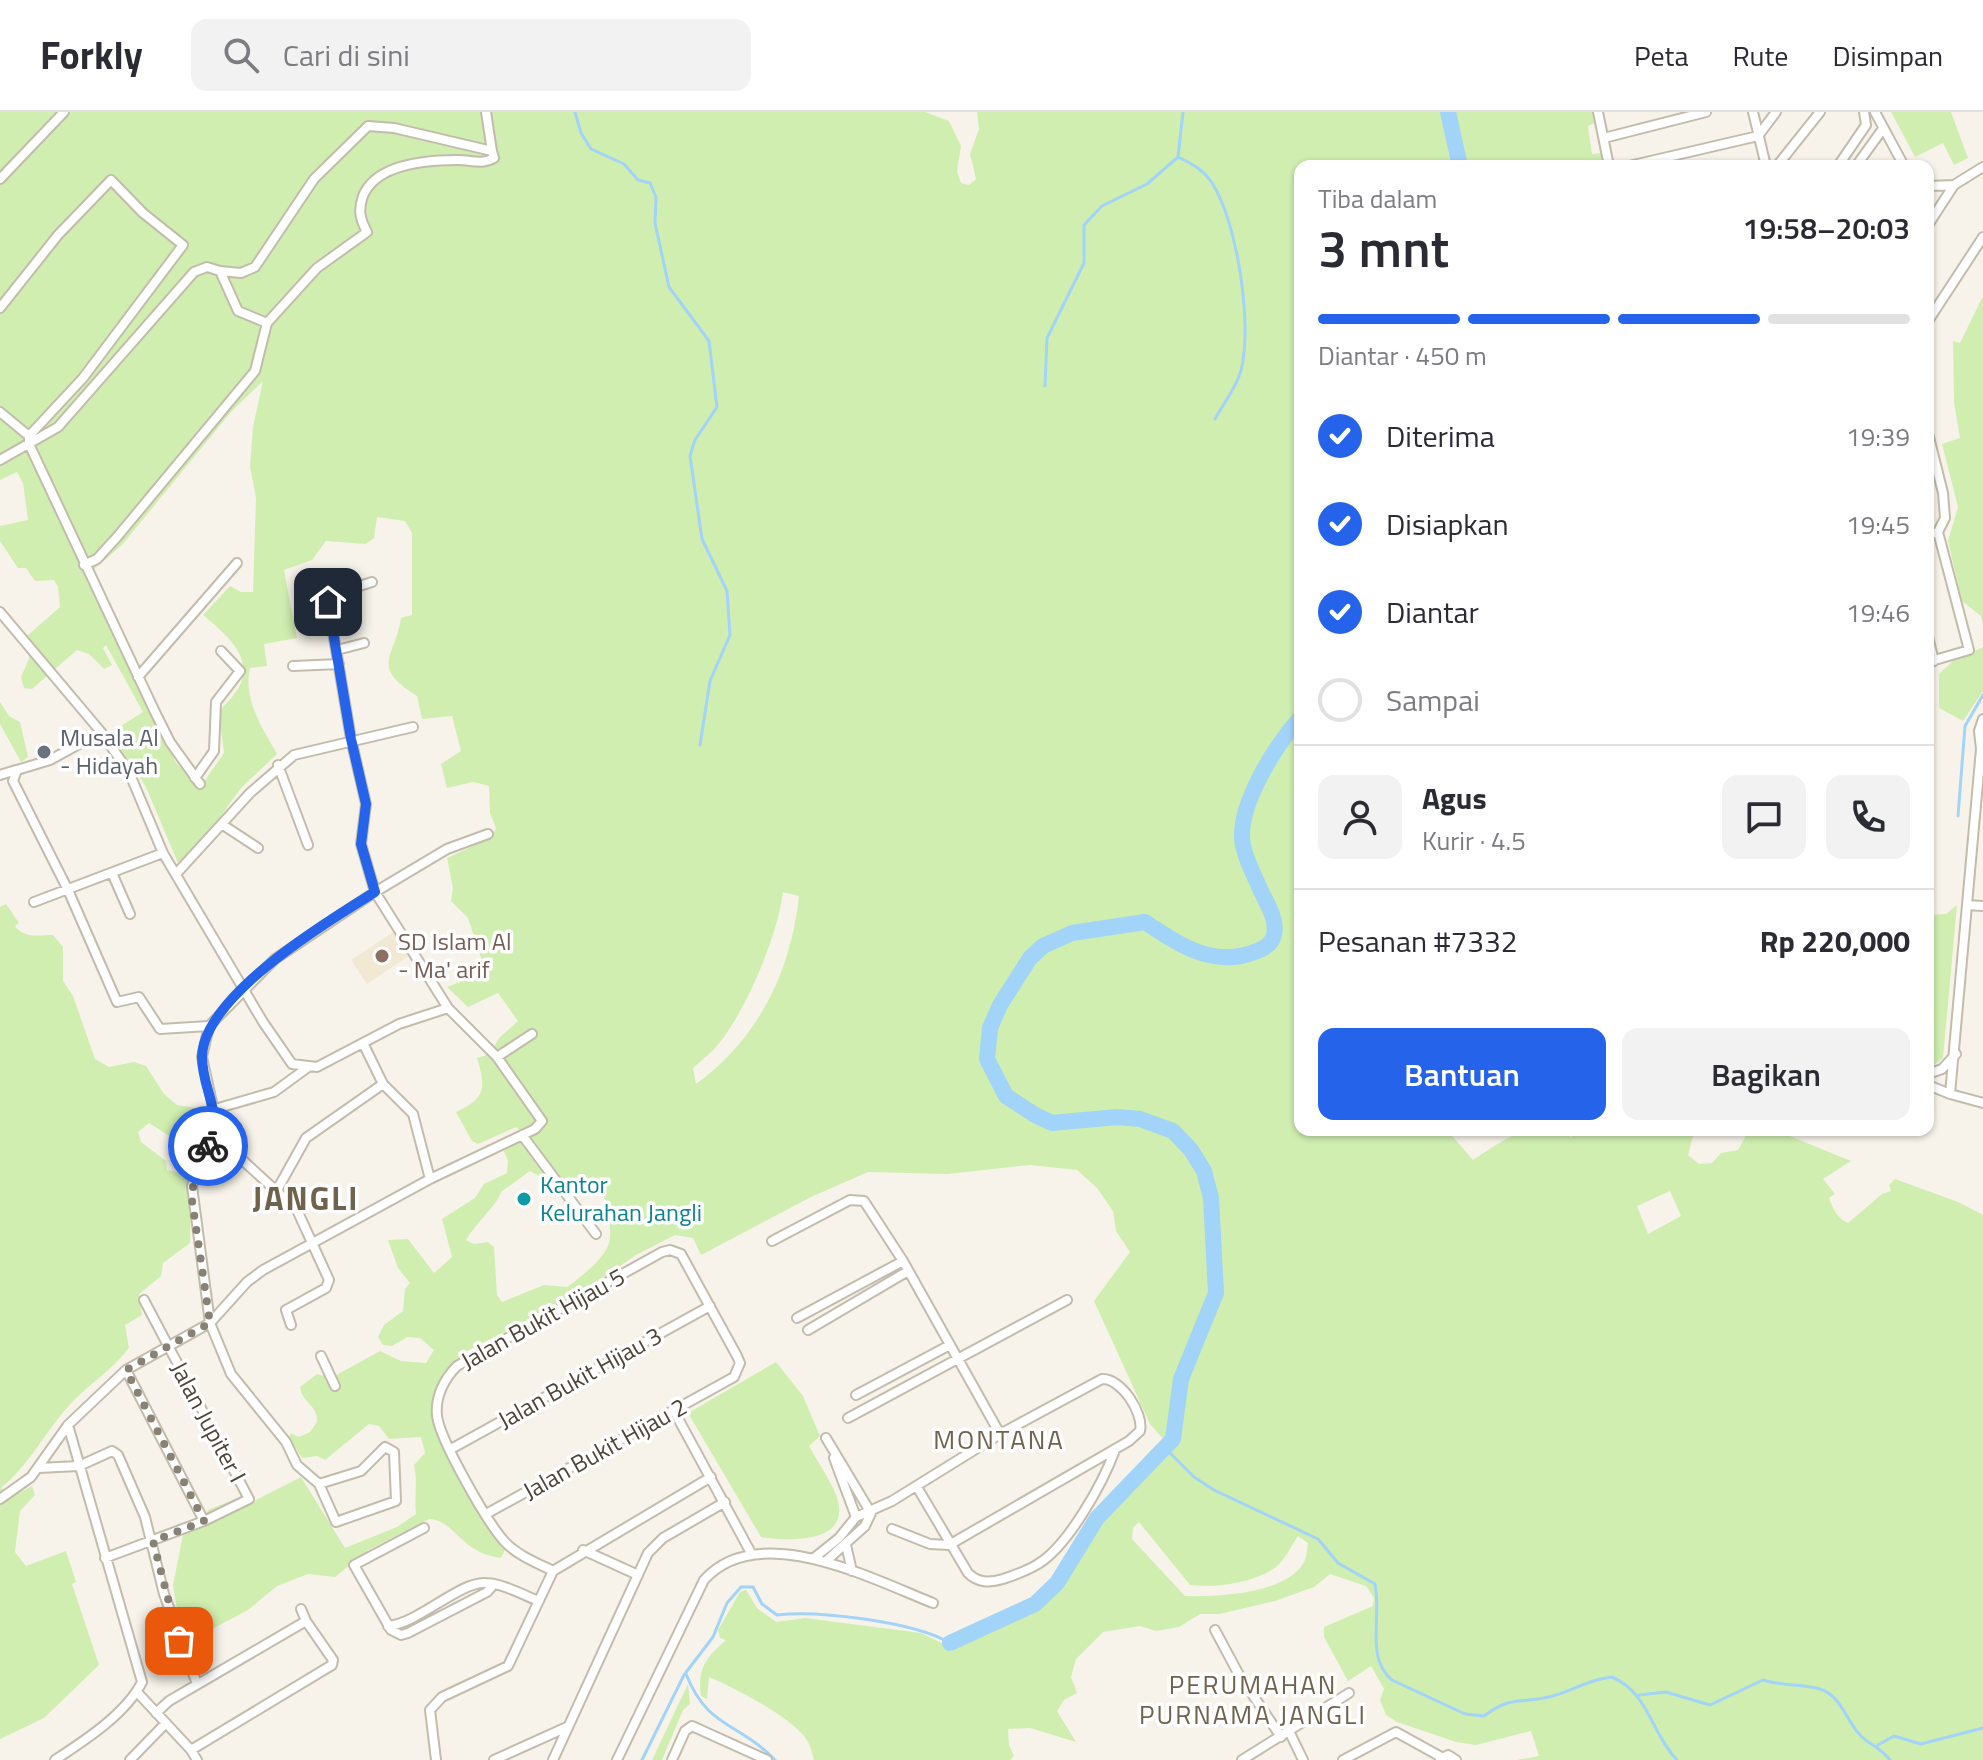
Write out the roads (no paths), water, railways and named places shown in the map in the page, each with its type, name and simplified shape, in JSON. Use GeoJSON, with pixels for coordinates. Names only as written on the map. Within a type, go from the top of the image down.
{"type":"FeatureCollection","features":[{"type":"Feature","properties":{"kind":"street"},"geometry":{"type":"LineString","coordinates":[[0,179],[64,112]]}},
{"type":"Feature","properties":{"kind":"street"},"geometry":{"type":"LineString","coordinates":[[84,565],[97,559],[117,537],[255,371],[267,323],[317,268],[367,232],[360,218],[360,204],[375,179],[388,171],[420,164],[456,160],[485,163],[494,158],[486,112]]}},
{"type":"Feature","properties":{"kind":"street"},"geometry":{"type":"LineString","coordinates":[[1598,112],[1608,160]]}},
{"type":"Feature","properties":{"kind":"street"},"geometry":{"type":"LineString","coordinates":[[1604,138],[1706,112]]}},
{"type":"Feature","properties":{"kind":"street"},"geometry":{"type":"LineString","coordinates":[[1753,112],[1764,160]]}},
{"type":"Feature","properties":{"kind":"street"},"geometry":{"type":"LineString","coordinates":[[1655,160],[1758,136],[1776,112]]}},
{"type":"Feature","properties":{"kind":"street"},"geometry":{"type":"LineString","coordinates":[[1782,160],[1820,112]]}},
{"type":"Feature","properties":{"kind":"street"},"geometry":{"type":"LineString","coordinates":[[1842,160],[1866,125],[1864,112]]}},
{"type":"Feature","properties":{"kind":"street"},"geometry":{"type":"LineString","coordinates":[[1875,112],[1900,160]]}},
{"type":"Feature","properties":{"kind":"street"},"geometry":{"type":"LineString","coordinates":[[0,460],[67,417],[194,272],[207,267],[241,273],[255,267],[314,179],[368,126],[394,128],[492,151]]}},
{"type":"Feature","properties":{"kind":"street"},"geometry":{"type":"LineString","coordinates":[[1860,160],[1882,130]]}},
{"type":"Feature","properties":{"kind":"street"},"geometry":{"type":"LineString","coordinates":[[1934,216],[1954,185],[1983,167]]}},
{"type":"Feature","properties":{"kind":"street"},"geometry":{"type":"LineString","coordinates":[[0,308],[58,235],[111,180],[143,213],[183,245],[83,378],[29,440]]}},
{"type":"Feature","properties":{"kind":"street"},"geometry":{"type":"LineString","coordinates":[[1934,186],[1954,185]]}},
{"type":"Feature","properties":{"kind":"street"},"geometry":{"type":"LineString","coordinates":[[1934,312],[1983,237]]}},
{"type":"Feature","properties":{"kind":"street"},"geometry":{"type":"LineString","coordinates":[[220,271],[238,311],[267,323]]}},
{"type":"Feature","properties":{"kind":"street"},"geometry":{"type":"LineString","coordinates":[[0,412],[29,440],[84,565],[170,742],[197,781],[214,751],[216,702],[240,671],[221,651]]}},
{"type":"Feature","properties":{"kind":"street"},"geometry":{"type":"LineString","coordinates":[[1934,457],[1943,493],[1945,518],[1938,532],[1969,650],[1934,661]]}},
{"type":"Feature","properties":{"kind":"street"},"geometry":{"type":"LineString","coordinates":[[1934,533],[1938,532]]}},
{"type":"Feature","properties":{"kind":"street"},"geometry":{"type":"LineString","coordinates":[[138,677],[237,563]]}},
{"type":"Feature","properties":{"kind":"street"},"geometry":{"type":"LineString","coordinates":[[0,1499],[20,1489],[68,1425],[126,1370],[167,1344],[210,1323],[247,1282],[430,1179],[540,1125],[542,1118],[497,1057],[448,1008],[375,892],[361,844],[366,804],[351,739],[328,602],[331,595],[372,582]]}},
{"type":"Feature","properties":{"kind":"street"},"geometry":{"type":"LineString","coordinates":[[0,612],[101,732],[129,772],[163,853],[244,988],[292,1064],[307,1068]]}},
{"type":"Feature","properties":{"kind":"street"},"geometry":{"type":"LineString","coordinates":[[337,650],[364,643]]}},
{"type":"Feature","properties":{"kind":"street"},"geometry":{"type":"LineString","coordinates":[[293,666],[339,664]]}},
{"type":"Feature","properties":{"kind":"street"},"geometry":{"type":"LineString","coordinates":[[1950,1094],[1982,747],[1979,731],[1983,719]]}},
{"type":"Feature","properties":{"kind":"street"},"geometry":{"type":"LineString","coordinates":[[176,874],[278,765],[304,750],[413,727]]}},
{"type":"Feature","properties":{"kind":"street"},"geometry":{"type":"LineString","coordinates":[[0,775],[50,760],[101,732]]}},
{"type":"Feature","properties":{"kind":"street"},"geometry":{"type":"LineString","coordinates":[[278,765],[308,845]]}},
{"type":"Feature","properties":{"kind":"street"},"geometry":{"type":"LineString","coordinates":[[17,770],[13,781],[68,890],[117,1002],[141,999],[160,1029],[209,1026]]}},
{"type":"Feature","properties":{"kind":"street"},"geometry":{"type":"LineString","coordinates":[[223,825],[258,848]]}},
{"type":"Feature","properties":{"kind":"street"},"geometry":{"type":"LineString","coordinates":[[319,1484],[361,1471],[385,1447],[394,1452],[398,1498],[395,1503],[336,1522],[319,1484],[297,1465],[279,1434],[235,1383],[210,1323],[192,1200],[194,1174],[214,1134],[215,1109],[202,1057],[209,1026],[275,959],[375,892],[447,849],[488,834]]}},
{"type":"Feature","properties":{"kind":"street"},"geometry":{"type":"LineString","coordinates":[[34,902],[163,853]]}},
{"type":"Feature","properties":{"kind":"street"},"geometry":{"type":"LineString","coordinates":[[112,873],[130,914]]}},
{"type":"Feature","properties":{"kind":"street"},"geometry":{"type":"LineString","coordinates":[[1967,905],[1983,906]]}},
{"type":"Feature","properties":{"kind":"street"},"geometry":{"type":"LineString","coordinates":[[215,1109],[274,1092],[307,1068],[331,1062],[399,1024],[448,1008]]}},
{"type":"Feature","properties":{"kind":"street"},"geometry":{"type":"LineString","coordinates":[[497,1057],[532,1034]]}},
{"type":"Feature","properties":{"kind":"street"},"geometry":{"type":"LineString","coordinates":[[363,1043],[383,1084],[413,1114],[430,1179]]}},
{"type":"Feature","properties":{"kind":"street"},"geometry":{"type":"LineString","coordinates":[[1934,1072],[1942,1069],[1956,1054]]}},
{"type":"Feature","properties":{"kind":"street"},"geometry":{"type":"LineString","coordinates":[[277,1190],[306,1138],[383,1084]]}},
{"type":"Feature","properties":{"kind":"street"},"geometry":{"type":"LineString","coordinates":[[1934,1087],[1983,1103]]}},
{"type":"Feature","properties":{"kind":"street"},"geometry":{"type":"LineString","coordinates":[[214,1134],[299,1214],[330,1285],[286,1310],[291,1325]]}},
{"type":"Feature","properties":{"kind":"street"},"geometry":{"type":"LineString","coordinates":[[522,1135],[596,1234]]}},
{"type":"Feature","properties":{"kind":"street"},"geometry":{"type":"LineString","coordinates":[[772,1241],[857,1199],[870,1207],[1000,1434]]}},
{"type":"Feature","properties":{"kind":"street","name":"Jalan Bukit Hijau 5"},"geometry":{"type":"LineString","coordinates":[[553,1571],[513,1549],[486,1514],[437,1417],[442,1385],[457,1366],[662,1252],[676,1250],[686,1260],[710,1306]]}},
{"type":"Feature","properties":{"kind":"street"},"geometry":{"type":"LineString","coordinates":[[797,1318],[903,1261]]}},
{"type":"Feature","properties":{"kind":"street"},"geometry":{"type":"LineString","coordinates":[[808,1330],[908,1271]]}},
{"type":"Feature","properties":{"kind":"street","name":"Jalan Jupiter I"},"geometry":{"type":"LineString","coordinates":[[144,1300],[249,1499],[204,1521]]}},
{"type":"Feature","properties":{"kind":"street"},"geometry":{"type":"LineString","coordinates":[[848,1418],[1067,1300]]}},
{"type":"Feature","properties":{"kind":"street","name":"Jalan Bukit Hijau 2"},"geometry":{"type":"LineString","coordinates":[[486,1514],[734,1377],[740,1363],[710,1306]]}},
{"type":"Feature","properties":{"kind":"street","name":"Jalan Bukit Hijau 3"},"geometry":{"type":"LineString","coordinates":[[451,1449],[710,1306]]}},
{"type":"Feature","properties":{"kind":"street"},"geometry":{"type":"LineString","coordinates":[[856,1395],[948,1346]]}},
{"type":"Feature","properties":{"kind":"street"},"geometry":{"type":"LineString","coordinates":[[321,1356],[335,1386]]}},
{"type":"Feature","properties":{"kind":"street"},"geometry":{"type":"LineString","coordinates":[[105,1558],[204,1521],[126,1370]]}},
{"type":"Feature","properties":{"kind":"street"},"geometry":{"type":"LineString","coordinates":[[814,1558],[839,1538],[856,1517],[871,1513],[1000,1434],[1106,1378],[1123,1392],[1141,1419],[1140,1431],[1116,1449],[949,1545],[930,1544],[892,1529]]}},
{"type":"Feature","properties":{"kind":"street"},"geometry":{"type":"LineString","coordinates":[[674,1411],[751,1553]]}},
{"type":"Feature","properties":{"kind":"street"},"geometry":{"type":"LineString","coordinates":[[55,1760],[103,1724],[137,1692],[142,1682],[68,1425]]}},
{"type":"Feature","properties":{"kind":"street"},"geometry":{"type":"LineString","coordinates":[[826,1438],[871,1513]]}},
{"type":"Feature","properties":{"kind":"street"},"geometry":{"type":"LineString","coordinates":[[917,1487],[949,1545],[973,1578],[985,1582],[1039,1564],[1069,1531],[1104,1476],[1116,1449]]}},
{"type":"Feature","properties":{"kind":"street"},"geometry":{"type":"LineString","coordinates":[[38,1468],[79,1466],[112,1451],[118,1455],[153,1541],[164,1594],[197,1684]]}},
{"type":"Feature","properties":{"kind":"street"},"geometry":{"type":"LineString","coordinates":[[833,1453],[839,1479],[856,1517]]}},
{"type":"Feature","properties":{"kind":"street"},"geometry":{"type":"LineString","coordinates":[[436,1760],[429,1719],[435,1703],[508,1666],[553,1571],[583,1550],[711,1477]]}},
{"type":"Feature","properties":{"kind":"street"},"geometry":{"type":"LineString","coordinates":[[553,1760],[638,1575],[655,1545],[725,1502]]}},
{"type":"Feature","properties":{"kind":"street"},"geometry":{"type":"LineString","coordinates":[[825,1562],[865,1526],[871,1513]]}},
{"type":"Feature","properties":{"kind":"street"},"geometry":{"type":"LineString","coordinates":[[424,1528],[354,1565],[395,1633],[408,1633],[487,1592],[494,1584],[539,1601]]}},
{"type":"Feature","properties":{"kind":"street"},"geometry":{"type":"LineString","coordinates":[[846,1545],[852,1571]]}},
{"type":"Feature","properties":{"kind":"street"},"geometry":{"type":"LineString","coordinates":[[583,1550],[638,1575]]}},
{"type":"Feature","properties":{"kind":"street"},"geometry":{"type":"LineString","coordinates":[[617,1760],[704,1580],[727,1560],[751,1553],[814,1558],[933,1603]]}},
{"type":"Feature","properties":{"kind":"street"},"geometry":{"type":"LineString","coordinates":[[191,1750],[332,1665],[333,1660],[301,1609]]}},
{"type":"Feature","properties":{"kind":"street"},"geometry":{"type":"LineString","coordinates":[[156,1713],[197,1684],[306,1621]]}},
{"type":"Feature","properties":{"kind":"street"},"geometry":{"type":"LineString","coordinates":[[1215,1630],[1238,1673],[1303,1760]]}},
{"type":"Feature","properties":{"kind":"street"},"geometry":{"type":"LineString","coordinates":[[137,1692],[197,1760]]}},
{"type":"Feature","properties":{"kind":"street"},"geometry":{"type":"LineString","coordinates":[[1242,1760],[1349,1693]]}},
{"type":"Feature","properties":{"kind":"street"},"geometry":{"type":"LineString","coordinates":[[130,1760],[166,1723]]}},
{"type":"Feature","properties":{"kind":"street"},"geometry":{"type":"LineString","coordinates":[[494,1760],[567,1727]]}},
{"type":"Feature","properties":{"kind":"street"},"geometry":{"type":"LineString","coordinates":[[672,1760],[688,1727],[697,1727],[747,1755],[767,1760]]}},
{"type":"Feature","properties":{"kind":"street"},"geometry":{"type":"LineString","coordinates":[[1343,1760],[1396,1732],[1440,1759],[1453,1756],[1456,1760]]}},
{"type":"Feature","properties":{"kind":"waterway"},"geometry":{"type":"LineString","coordinates":[[575,112],[581,133],[591,149],[624,164],[638,180],[650,183],[656,197],[655,223],[669,287],[709,341],[717,407],[695,440],[690,456],[702,539],[727,591],[730,635],[710,681],[700,745]]}},
{"type":"Feature","properties":{"kind":"waterway"},"geometry":{"type":"LineString","coordinates":[[1045,386],[1047,338],[1084,263],[1084,225],[1102,206],[1147,184],[1178,157],[1183,112]]}},
{"type":"Feature","properties":{"kind":"waterway"},"geometry":{"type":"LineString","coordinates":[[1448,112],[1459,160]]}},
{"type":"Feature","properties":{"kind":"waterway"},"geometry":{"type":"LineString","coordinates":[[1178,157],[1201,170],[1221,200],[1235,247],[1244,301],[1241,370],[1215,419]]}},
{"type":"Feature","properties":{"kind":"waterway"},"geometry":{"type":"LineString","coordinates":[[1958,816],[1965,726],[1983,695]]}},
{"type":"Feature","properties":{"kind":"waterway"},"geometry":{"type":"LineString","coordinates":[[950,1643],[1035,1604],[1057,1583],[1097,1518],[1173,1439],[1181,1379],[1216,1293],[1211,1198],[1204,1171],[1191,1150],[1173,1131],[1140,1119],[1117,1117],[1052,1123],[1035,1115],[1006,1096],[987,1059],[990,1028],[1000,1005],[1030,958],[1043,946],[1072,933],[1145,922],[1184,946],[1212,956],[1226,957],[1257,951],[1270,943],[1274,923],[1244,850],[1243,822],[1262,774],[1294,726]]}},
{"type":"Feature","properties":{"kind":"waterway"},"geometry":{"type":"LineString","coordinates":[[1165,1448],[1194,1477],[1214,1490],[1318,1539],[1338,1563],[1375,1584],[1377,1649],[1384,1671],[1392,1680],[1465,1714],[1484,1716],[1507,1703],[1553,1696],[1612,1677],[1624,1684],[1642,1703],[1677,1760]]}},
{"type":"Feature","properties":{"kind":"waterway"},"geometry":{"type":"LineString","coordinates":[[642,1760],[684,1675],[713,1637],[727,1603],[741,1587],[753,1587],[762,1604],[777,1615],[816,1614],[866,1619],[914,1629],[950,1643]]}},
{"type":"Feature","properties":{"kind":"waterway"},"geometry":{"type":"LineString","coordinates":[[686,1674],[695,1692],[714,1715],[775,1760]]}},
{"type":"Feature","properties":{"kind":"waterway"},"geometry":{"type":"LineString","coordinates":[[1639,1695],[1666,1692],[1710,1705],[1763,1680],[1820,1689],[1834,1697],[1861,1736],[1890,1760]]}},
{"type":"Feature","properties":{"kind":"waterway"},"geometry":{"type":"LineString","coordinates":[[1878,1745],[1894,1736],[1921,1744],[1983,1728]]}},
{"type":"Feature","properties":{"kind":"place","name":"Musala Al - Hidayah"},"geometry":{"type":"Point","coordinates":[44,752]}},
{"type":"Feature","properties":{"kind":"place","name":"SD Islam Al - Ma' arif"},"geometry":{"type":"Point","coordinates":[382,956]}},
{"type":"Feature","properties":{"kind":"place","name":"Kantor Kelurahan Jangli"},"geometry":{"type":"Point","coordinates":[524,1199]}},
{"type":"Feature","properties":{"kind":"district","name":"JANGLI"},"geometry":{"type":"Point","coordinates":[306,1199]}},
{"type":"Feature","properties":{"kind":"district","name":"MONTANA"},"geometry":{"type":"Point","coordinates":[999,1440]}},
{"type":"Feature","properties":{"kind":"district","name":"PERUMAHAN PURNAMA JANGLI"},"geometry":{"type":"Point","coordinates":[1253,1700]}}]}
